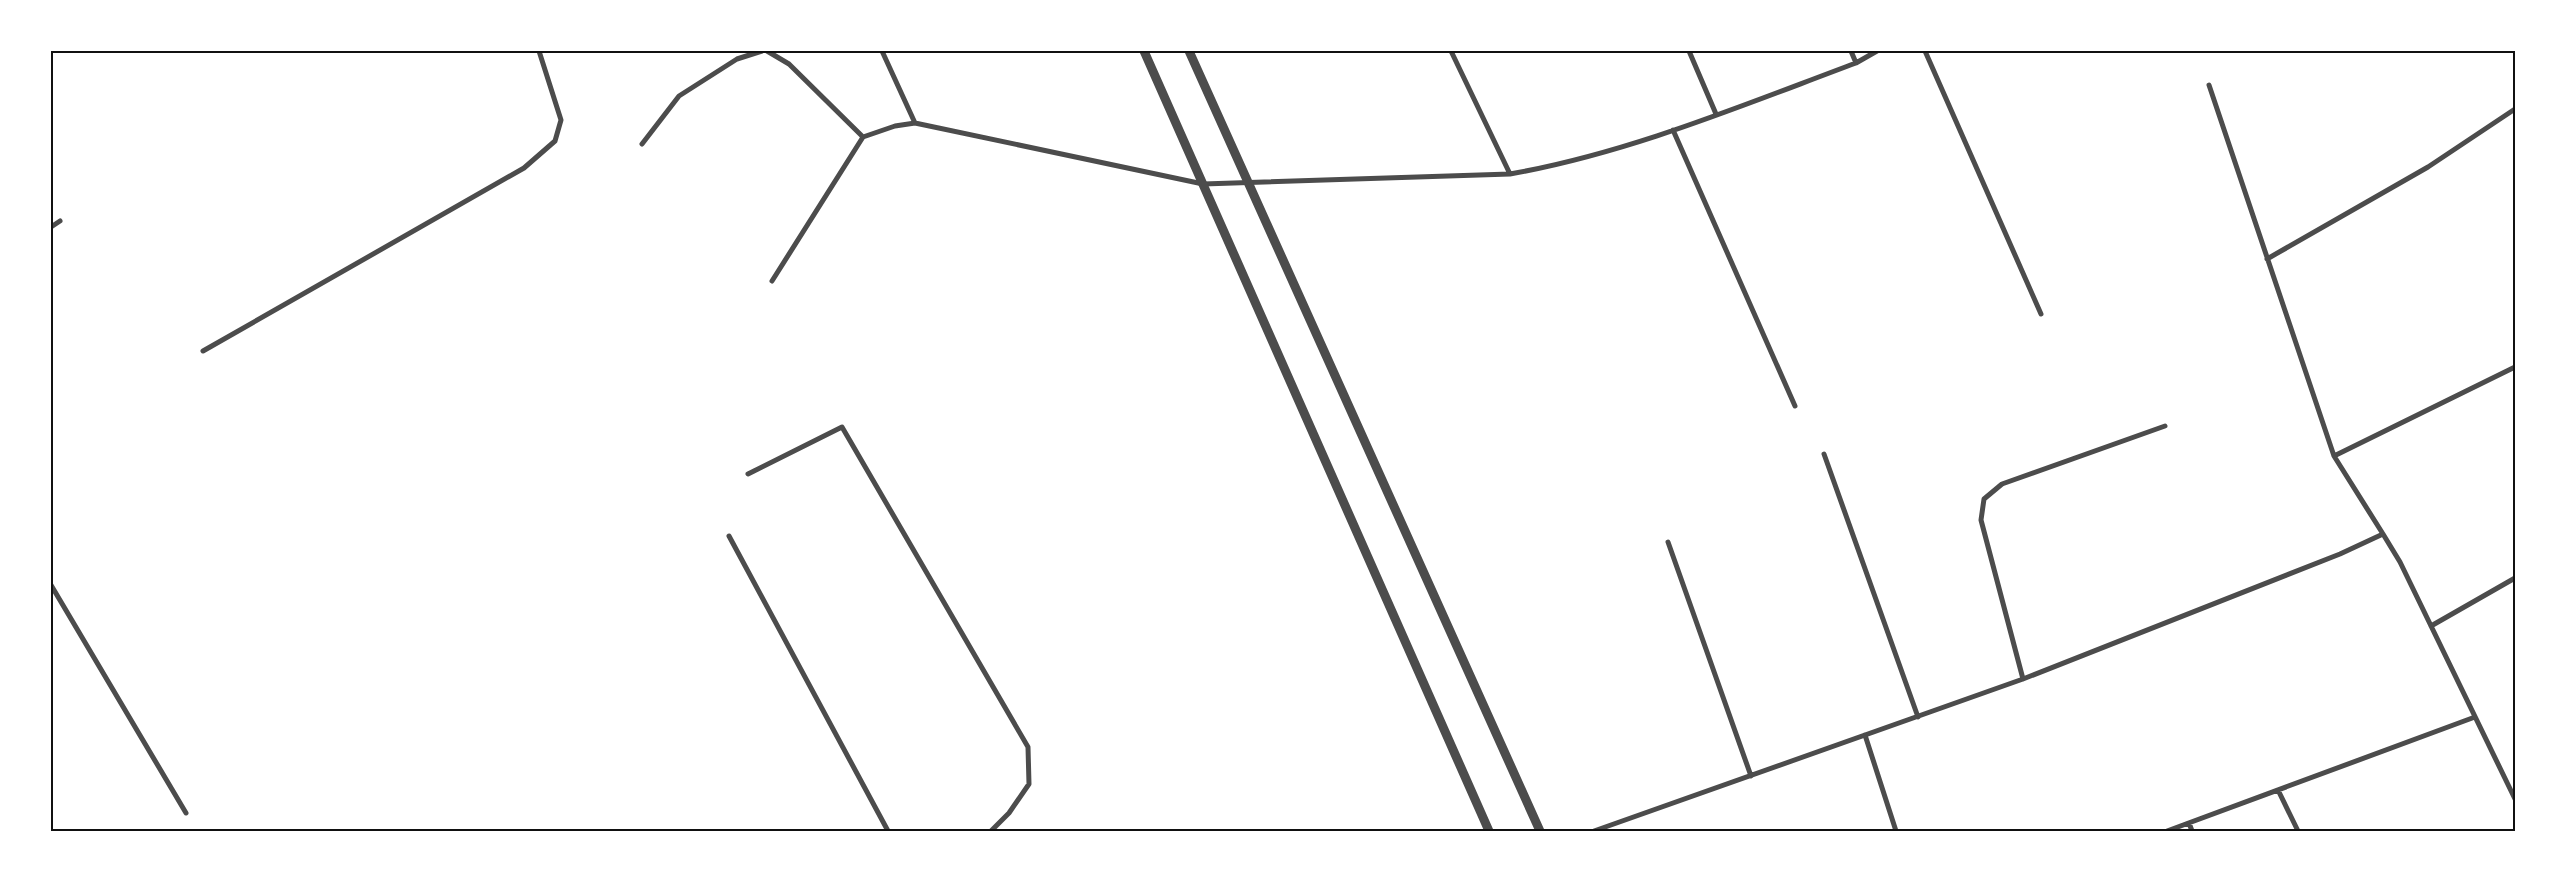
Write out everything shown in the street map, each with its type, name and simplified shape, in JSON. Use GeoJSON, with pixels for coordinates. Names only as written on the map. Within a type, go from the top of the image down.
{"type":"FeatureCollection","features":[{"type":"Feature","properties":{"kind":"street"},"geometry":{"type":"LineString","coordinates":[[203,351],[524,168],[540,155],[555,141],[561,120],[539,51]]}},
{"type":"Feature","properties":{"kind":"street"},"geometry":{"type":"LineString","coordinates":[[642,144],[679,96],[737,58],[762,51]]}},
{"type":"Feature","properties":{"kind":"street"},"geometry":{"type":"LineString","coordinates":[[767,51],[790,64],[863,138]]}},
{"type":"Feature","properties":{"kind":"street"},"geometry":{"type":"LineString","coordinates":[[882,51],[915,123]]}},
{"type":"Feature","properties":{"kind":"street"},"geometry":{"type":"LineString","coordinates":[[1144,51],[1489,831]]}},
{"type":"Feature","properties":{"kind":"street"},"geometry":{"type":"LineString","coordinates":[[1189,51],[1540,831]]}},
{"type":"Feature","properties":{"kind":"street"},"geometry":{"type":"LineString","coordinates":[[1451,51],[1510,174]]}},
{"type":"Feature","properties":{"kind":"street"},"geometry":{"type":"LineString","coordinates":[[1689,51],[1716,114]]}},
{"type":"Feature","properties":{"kind":"street"},"geometry":{"type":"LineString","coordinates":[[1851,51],[1856,63]]}},
{"type":"Feature","properties":{"kind":"street"},"geometry":{"type":"LineString","coordinates":[[772,281],[863,138],[895,126],[915,123],[1203,184],[1510,174],[1552,166],[1673,130],[1856,63],[1877,51]]}},
{"type":"Feature","properties":{"kind":"street"},"geometry":{"type":"LineString","coordinates":[[1926,51],[2041,314]]}},
{"type":"Feature","properties":{"kind":"street"},"geometry":{"type":"LineString","coordinates":[[2209,85],[2334,456],[2400,562],[2515,799]]}},
{"type":"Feature","properties":{"kind":"street"},"geometry":{"type":"LineString","coordinates":[[2267,259],[2428,167],[2515,109]]}},
{"type":"Feature","properties":{"kind":"street"},"geometry":{"type":"LineString","coordinates":[[1673,130],[1795,406]]}},
{"type":"Feature","properties":{"kind":"street"},"geometry":{"type":"LineString","coordinates":[[51,227],[60,222]]}},
{"type":"Feature","properties":{"kind":"street"},"geometry":{"type":"LineString","coordinates":[[2334,456],[2515,367]]}},
{"type":"Feature","properties":{"kind":"street"},"geometry":{"type":"LineString","coordinates":[[2023,679],[1981,520],[1984,499],[2002,484],[2165,426]]}},
{"type":"Feature","properties":{"kind":"street"},"geometry":{"type":"LineString","coordinates":[[748,474],[842,427],[1028,747],[1029,784],[1010,813],[991,831]]}},
{"type":"Feature","properties":{"kind":"street"},"geometry":{"type":"LineString","coordinates":[[1824,454],[1918,716]]}},
{"type":"Feature","properties":{"kind":"street"},"geometry":{"type":"LineString","coordinates":[[1594,831],[2023,679],[2340,554],[2382,534]]}},
{"type":"Feature","properties":{"kind":"street"},"geometry":{"type":"LineString","coordinates":[[729,536],[888,831]]}},
{"type":"Feature","properties":{"kind":"street"},"geometry":{"type":"LineString","coordinates":[[1668,542],[1750,776]]}},
{"type":"Feature","properties":{"kind":"street"},"geometry":{"type":"LineString","coordinates":[[2431,626],[2515,578]]}},
{"type":"Feature","properties":{"kind":"street"},"geometry":{"type":"LineString","coordinates":[[51,586],[186,813]]}},
{"type":"Feature","properties":{"kind":"street"},"geometry":{"type":"LineString","coordinates":[[2167,831],[2475,717]]}},
{"type":"Feature","properties":{"kind":"street"},"geometry":{"type":"LineString","coordinates":[[1865,735],[1896,831]]}},
{"type":"Feature","properties":{"kind":"street"},"geometry":{"type":"LineString","coordinates":[[2278,790],[2298,831]]}},
{"type":"Feature","properties":{"kind":"street"},"geometry":{"type":"LineString","coordinates":[[2189,823],[2192,831]]}}]}
